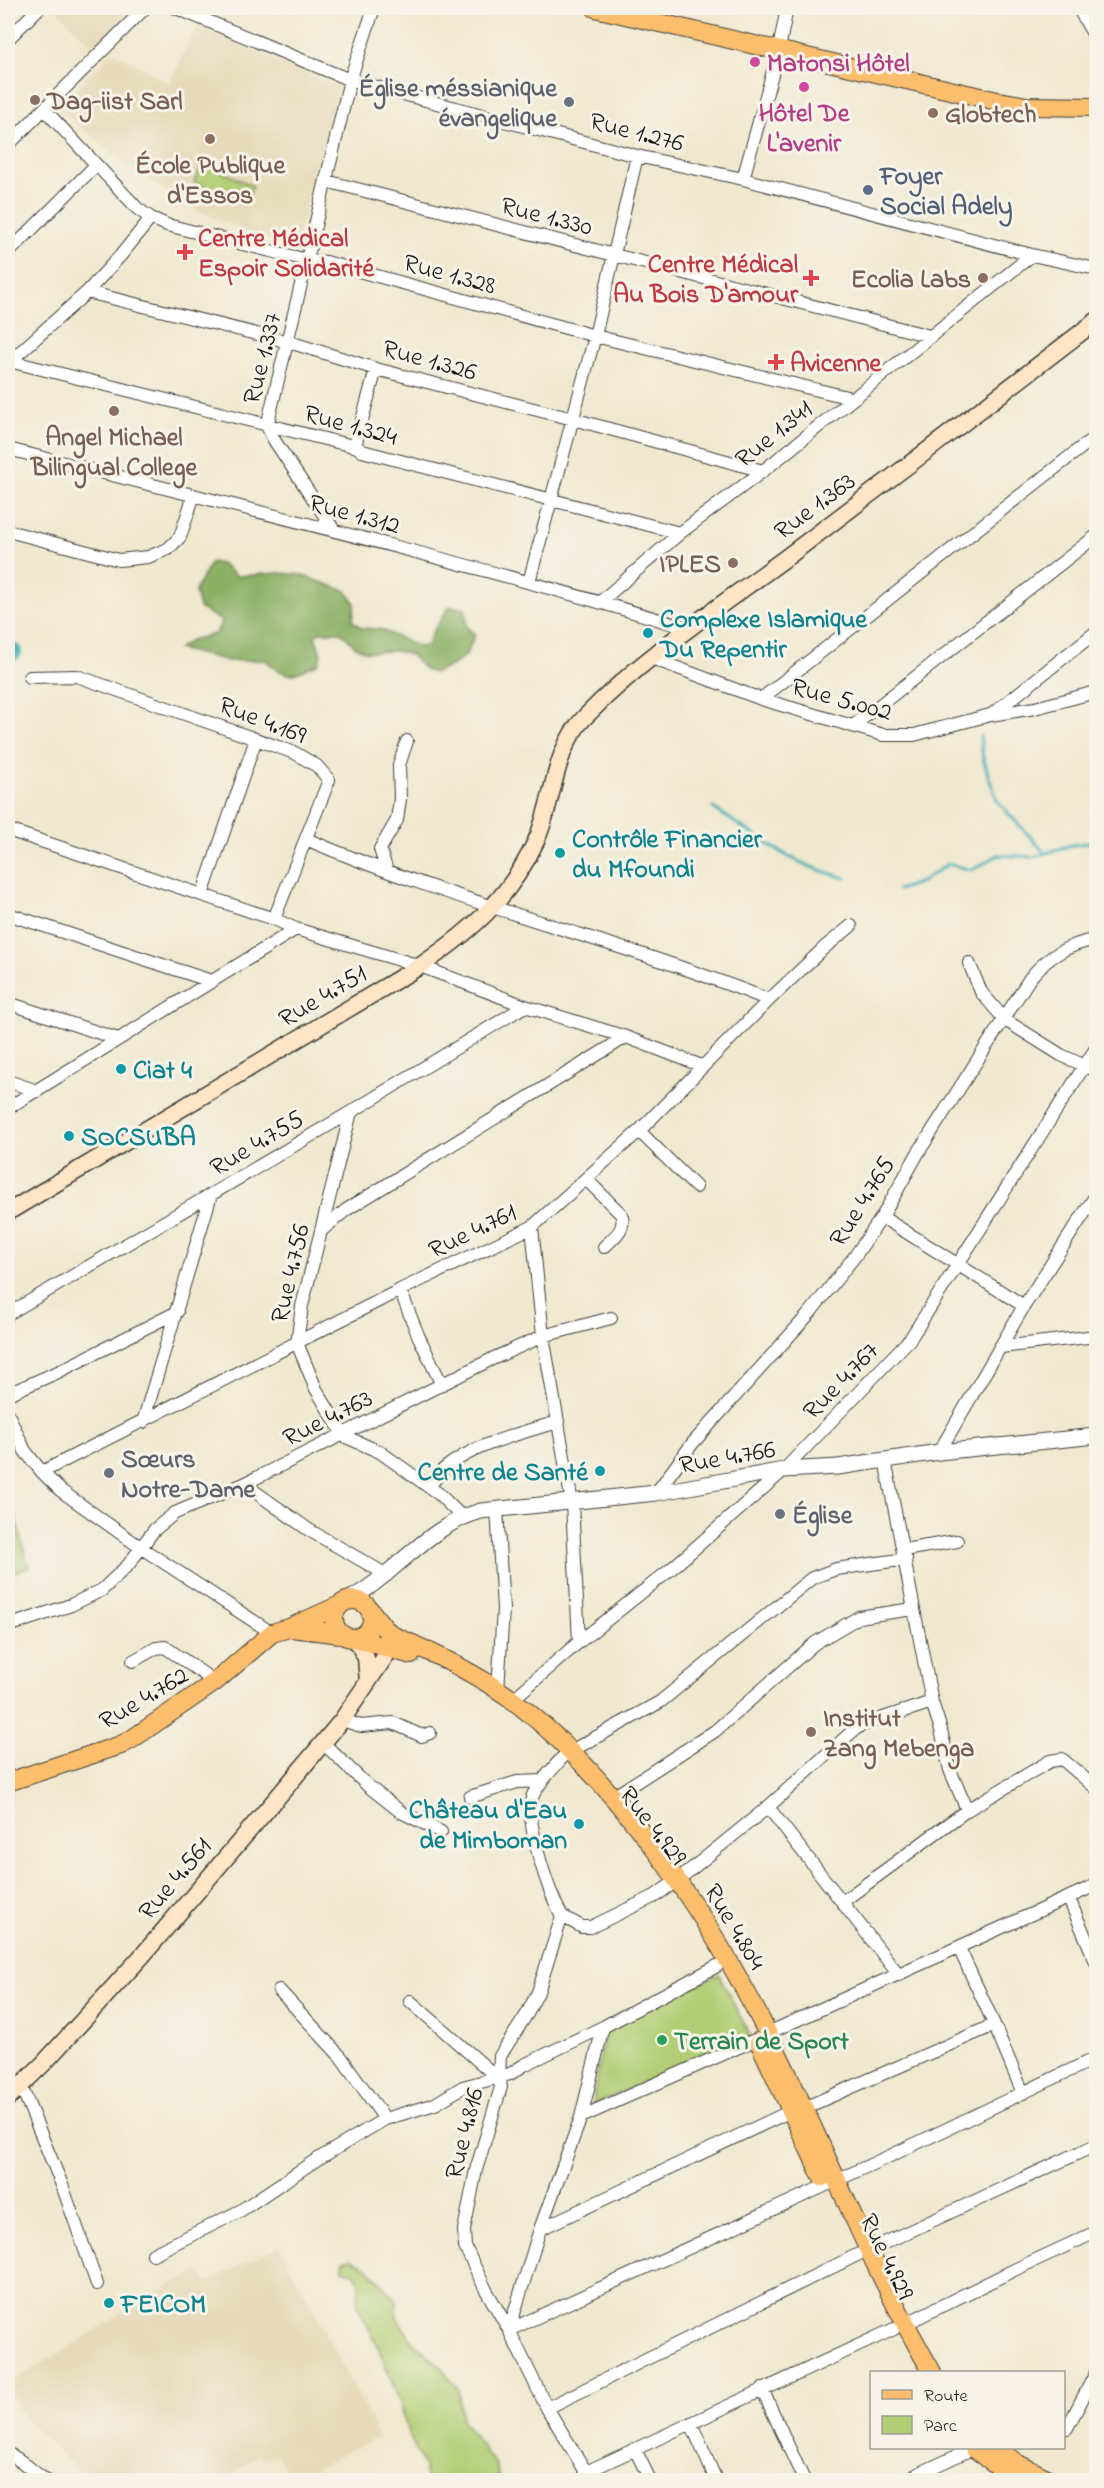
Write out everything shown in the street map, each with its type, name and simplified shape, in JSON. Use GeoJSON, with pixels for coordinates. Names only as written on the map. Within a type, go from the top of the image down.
{"type":"FeatureCollection","features":[{"type":"Feature","properties":{"kind":"main road"},"geometry":{"type":"LineString","coordinates":[[595,8],[993,100],[1028,106],[1096,107]]}},
{"type":"Feature","properties":{"kind":"main road","name":"Rue 1.363"},"geometry":{"type":"LineString","coordinates":[[569,737],[586,716],[651,657],[914,462],[1096,321]]}},
{"type":"Feature","properties":{"kind":"main road","name":"Rue 4.751"},"geometry":{"type":"LineString","coordinates":[[8,1212],[420,966],[457,940],[493,908],[536,841],[569,737]]}},
{"type":"Feature","properties":{"kind":"main road"},"geometry":{"type":"LineString","coordinates":[[348,1636],[366,1633],[370,1628],[372,1622],[370,1610],[362,1602],[343,1603],[334,1620],[366,1658],[368,1682]]}},
{"type":"Feature","properties":{"kind":"main road","name":"Rue 4.762"},"geometry":{"type":"LineString","coordinates":[[8,1782],[120,1745],[143,1733],[215,1682],[280,1630],[343,1603]]}},
{"type":"Feature","properties":{"kind":"main road","name":"Rue 4.804"},"geometry":{"type":"LineString","coordinates":[[370,1610],[385,1629],[394,1636],[505,1695],[613,1797],[734,1971],[900,2327],[931,2371]]}},
{"type":"Feature","properties":{"kind":"main road","name":"Rue 4.929"},"geometry":{"type":"LineString","coordinates":[[280,1630],[348,1636],[391,1648],[442,1668],[497,1701],[567,1755],[674,1883],[717,1966],[763,2036]]}},
{"type":"Feature","properties":{"kind":"main road","name":"Rue 4.561"},"geometry":{"type":"LineString","coordinates":[[8,2098],[44,2064],[142,1956],[342,1720],[391,1648]]}},
{"type":"Feature","properties":{"kind":"main road","name":"Rue 4.929"},"geometry":{"type":"LineString","coordinates":[[900,2327],[917,2371]]}},
{"type":"Feature","properties":{"kind":"main road"},"geometry":{"type":"LineString","coordinates":[[975,2449],[1022,2481]]}},
{"type":"Feature","properties":{"kind":"main road"},"geometry":{"type":"LineString","coordinates":[[997,2449],[1018,2464],[1051,2481]]}},
{"type":"Feature","properties":{"kind":"street"},"geometry":{"type":"LineString","coordinates":[[8,39],[39,8]]}},
{"type":"Feature","properties":{"kind":"street"},"geometry":{"type":"LineString","coordinates":[[8,145],[145,8]]}},
{"type":"Feature","properties":{"kind":"street","name":"Rue 1.276"},"geometry":{"type":"LineString","coordinates":[[176,8],[350,81],[637,156],[743,179],[1032,255],[1096,269]]}},
{"type":"Feature","properties":{"kind":"street","name":"Rue 1.337"},"geometry":{"type":"LineString","coordinates":[[334,530],[267,426],[350,81],[374,8]]}},
{"type":"Feature","properties":{"kind":"street"},"geometry":{"type":"LineString","coordinates":[[743,179],[779,49],[787,8]]}},
{"type":"Feature","properties":{"kind":"street"},"geometry":{"type":"LineString","coordinates":[[1080,8],[1096,36]]}},
{"type":"Feature","properties":{"kind":"street","name":"Rue 1.328"},"geometry":{"type":"LineString","coordinates":[[44,109],[138,208],[151,218],[167,225],[307,260],[326,262],[595,336],[851,398]]}},
{"type":"Feature","properties":{"kind":"street"},"geometry":{"type":"LineString","coordinates":[[529,582],[595,336],[637,156]]}},
{"type":"Feature","properties":{"kind":"street"},"geometry":{"type":"LineString","coordinates":[[8,253],[96,165]]}},
{"type":"Feature","properties":{"kind":"street","name":"Rue 1.330"},"geometry":{"type":"LineString","coordinates":[[327,181],[930,336]]}},
{"type":"Feature","properties":{"kind":"street"},"geometry":{"type":"LineString","coordinates":[[8,362],[87,292],[151,218]]}},
{"type":"Feature","properties":{"kind":"street","name":"Rue 1.341"},"geometry":{"type":"LineString","coordinates":[[600,602],[680,533],[763,471],[851,398],[1032,255]]}},
{"type":"Feature","properties":{"kind":"street","name":"Rue 1.326"},"geometry":{"type":"LineString","coordinates":[[87,292],[289,342],[376,369],[573,419],[763,471]]}},
{"type":"Feature","properties":{"kind":"street","name":"Rue 1.324"},"geometry":{"type":"LineString","coordinates":[[8,362],[357,447],[362,451],[680,533]]}},
{"type":"Feature","properties":{"kind":"street"},"geometry":{"type":"LineString","coordinates":[[357,447],[356,442],[376,369]]}},
{"type":"Feature","properties":{"kind":"street"},"geometry":{"type":"LineString","coordinates":[[761,699],[1096,436]]}},
{"type":"Feature","properties":{"kind":"street","name":"Rue 1.312"},"geometry":{"type":"LineString","coordinates":[[8,449],[334,530],[529,582],[690,629]]}},
{"type":"Feature","properties":{"kind":"street"},"geometry":{"type":"LineString","coordinates":[[8,531],[119,560],[148,557],[168,549],[180,537],[194,495]]}},
{"type":"Feature","properties":{"kind":"street"},"geometry":{"type":"LineString","coordinates":[[853,726],[1096,536]]}},
{"type":"Feature","properties":{"kind":"street"},"geometry":{"type":"LineString","coordinates":[[990,715],[1096,633]]}},
{"type":"Feature","properties":{"kind":"street","name":"Rue 5.002"},"geometry":{"type":"LineString","coordinates":[[651,657],[761,699],[883,735],[914,735],[990,715],[1035,708],[1096,692]]}},
{"type":"Feature","properties":{"kind":"street","name":"Rue 4.169"},"geometry":{"type":"LineString","coordinates":[[30,677],[77,675],[295,753],[317,766],[329,780],[274,919]]}},
{"type":"Feature","properties":{"kind":"street"},"geometry":{"type":"LineString","coordinates":[[202,895],[256,739]]}},
{"type":"Feature","properties":{"kind":"street"},"geometry":{"type":"LineString","coordinates":[[387,871],[380,849],[397,820],[400,799],[399,765],[407,741]]}},
{"type":"Feature","properties":{"kind":"street"},"geometry":{"type":"LineString","coordinates":[[8,830],[274,919],[296,929],[420,966],[525,1006],[626,1036],[702,1066]]}},
{"type":"Feature","properties":{"kind":"street"},"geometry":{"type":"LineString","coordinates":[[306,839],[360,862],[493,908],[628,950],[769,1000]]}},
{"type":"Feature","properties":{"kind":"street"},"geometry":{"type":"LineString","coordinates":[[8,914],[211,981]]}},
{"type":"Feature","properties":{"kind":"street","name":"Rue 4.761"},"geometry":{"type":"LineString","coordinates":[[42,1472],[399,1290],[532,1227],[639,1131],[769,1000],[825,946],[851,926]]}},
{"type":"Feature","properties":{"kind":"street"},"geometry":{"type":"LineString","coordinates":[[8,1108],[296,929]]}},
{"type":"Feature","properties":{"kind":"street","name":"Rue 4.765"},"geometry":{"type":"LineString","coordinates":[[656,1493],[692,1444],[809,1314],[855,1256],[882,1217],[918,1153],[1005,1020],[1022,987],[1041,964],[1064,949],[1096,939]]}},
{"type":"Feature","properties":{"kind":"street"},"geometry":{"type":"LineString","coordinates":[[969,963],[981,992],[1005,1020],[1060,1055],[1092,1068]]}},
{"type":"Feature","properties":{"kind":"street"},"geometry":{"type":"LineString","coordinates":[[8,1002],[118,1039]]}},
{"type":"Feature","properties":{"kind":"street","name":"Rue 4.755"},"geometry":{"type":"LineString","coordinates":[[8,1314],[351,1112],[525,1006]]}},
{"type":"Feature","properties":{"kind":"street"},"geometry":{"type":"LineString","coordinates":[[321,1231],[346,1209],[626,1036]]}},
{"type":"Feature","properties":{"kind":"street","name":"Rue 4.767"},"geometry":{"type":"LineString","coordinates":[[505,1695],[579,1642],[670,1570],[784,1470],[910,1339],[1092,1068],[1096,1048]]}},
{"type":"Feature","properties":{"kind":"street"},"geometry":{"type":"LineString","coordinates":[[8,1081],[37,1091]]}},
{"type":"Feature","properties":{"kind":"street","name":"Rue 4.756"},"geometry":{"type":"LineString","coordinates":[[344,1436],[316,1389],[297,1343],[302,1306],[351,1112]]}},
{"type":"Feature","properties":{"kind":"street"},"geometry":{"type":"LineString","coordinates":[[639,1131],[696,1187]]}},
{"type":"Feature","properties":{"kind":"street"},"geometry":{"type":"LineString","coordinates":[[586,1179],[621,1214],[624,1221],[623,1227],[604,1247]]}},
{"type":"Feature","properties":{"kind":"street"},"geometry":{"type":"LineString","coordinates":[[143,1422],[211,1195]]}},
{"type":"Feature","properties":{"kind":"street"},"geometry":{"type":"LineString","coordinates":[[939,1452],[1024,1306],[1096,1195]]}},
{"type":"Feature","properties":{"kind":"street"},"geometry":{"type":"LineString","coordinates":[[882,1217],[1024,1306]]}},
{"type":"Feature","properties":{"kind":"street"},"geometry":{"type":"LineString","coordinates":[[532,1227],[543,1336],[572,1503],[579,1642]]}},
{"type":"Feature","properties":{"kind":"street"},"geometry":{"type":"LineString","coordinates":[[399,1290],[441,1383]]}},
{"type":"Feature","properties":{"kind":"street"},"geometry":{"type":"LineString","coordinates":[[8,1394],[58,1372],[177,1312]]}},
{"type":"Feature","properties":{"kind":"street","name":"Rue 4.763"},"geometry":{"type":"LineString","coordinates":[[8,1626],[92,1595],[112,1581],[129,1564],[154,1530],[175,1513],[244,1484],[344,1436],[441,1383],[543,1336],[611,1318]]}},
{"type":"Feature","properties":{"kind":"street"},"geometry":{"type":"LineString","coordinates":[[1000,1347],[1096,1336]]}},
{"type":"Feature","properties":{"kind":"street"},"geometry":{"type":"LineString","coordinates":[[8,1414],[25,1451],[60,1490],[140,1547],[280,1630]]}},
{"type":"Feature","properties":{"kind":"street"},"geometry":{"type":"LineString","coordinates":[[429,1487],[442,1471],[461,1458],[492,1443],[557,1422]]}},
{"type":"Feature","properties":{"kind":"street"},"geometry":{"type":"LineString","coordinates":[[344,1436],[380,1452],[429,1487],[462,1516]]}},
{"type":"Feature","properties":{"kind":"street","name":"Rue 4.766"},"geometry":{"type":"LineString","coordinates":[[343,1603],[387,1575],[426,1538],[462,1516],[497,1509],[656,1493],[784,1470],[838,1467],[939,1452],[1096,1437]]}},
{"type":"Feature","properties":{"kind":"street"},"geometry":{"type":"LineString","coordinates":[[885,1460],[932,1702],[942,1730],[950,1770],[967,1810]]}},
{"type":"Feature","properties":{"kind":"street"},"geometry":{"type":"LineString","coordinates":[[244,1484],[309,1530],[387,1575]]}},
{"type":"Feature","properties":{"kind":"street"},"geometry":{"type":"LineString","coordinates":[[497,1509],[505,1695]]}},
{"type":"Feature","properties":{"kind":"street"},"geometry":{"type":"LineString","coordinates":[[932,1702],[862,1725],[854,1730],[768,1807],[655,1896],[591,1927],[582,1927],[562,1916],[553,1899],[537,1848],[530,1812],[534,1794],[567,1755],[660,1702],[812,1578],[836,1569],[905,1555],[957,1541]]}},
{"type":"Feature","properties":{"kind":"street","name":"Rue 4.766"},"geometry":{"type":"LineString","coordinates":[[370,1610],[375,1594],[387,1575]]}},
{"type":"Feature","properties":{"kind":"street"},"geometry":{"type":"LineString","coordinates":[[613,1797],[715,1731],[814,1643],[859,1617],[913,1609]]}},
{"type":"Feature","properties":{"kind":"street"},"geometry":{"type":"LineString","coordinates":[[133,1661],[156,1648],[165,1647],[215,1682]]}},
{"type":"Feature","properties":{"kind":"street"},"geometry":{"type":"LineString","coordinates":[[342,1720],[361,1726],[393,1723],[422,1736],[430,1733]]}},
{"type":"Feature","properties":{"kind":"street"},"geometry":{"type":"LineString","coordinates":[[323,1743],[368,1786],[401,1812],[441,1832]]}},
{"type":"Feature","properties":{"kind":"street"},"geometry":{"type":"LineString","coordinates":[[842,1902],[967,1810],[1056,1759],[1069,1764],[1096,1788]]}},
{"type":"Feature","properties":{"kind":"street"},"geometry":{"type":"LineString","coordinates":[[470,1797],[517,1782],[543,1781]]}},
{"type":"Feature","properties":{"kind":"street"},"geometry":{"type":"LineString","coordinates":[[768,1807],[899,1974]]}},
{"type":"Feature","properties":{"kind":"street"},"geometry":{"type":"LineString","coordinates":[[581,2117],[1096,1885]]}},
{"type":"Feature","properties":{"kind":"street"},"geometry":{"type":"LineString","coordinates":[[1069,1899],[1096,1962]]}},
{"type":"Feature","properties":{"kind":"street","name":"Rue 4.816"},"geometry":{"type":"LineString","coordinates":[[562,1916],[538,1992],[500,2056],[501,2087],[476,2170],[464,2239],[469,2257],[509,2330],[547,2408],[589,2476]]}},
{"type":"Feature","properties":{"kind":"street"},"geometry":{"type":"LineString","coordinates":[[959,1948],[1023,2093]]}},
{"type":"Feature","properties":{"kind":"street"},"geometry":{"type":"LineString","coordinates":[[153,2254],[240,2211],[296,2172],[385,2119],[435,2104],[463,2087],[499,2079],[717,1966]]}},
{"type":"Feature","properties":{"kind":"street"},"geometry":{"type":"LineString","coordinates":[[279,1990],[341,2057],[385,2119]]}},
{"type":"Feature","properties":{"kind":"street"},"geometry":{"type":"LineString","coordinates":[[410,2001],[499,2079]]}},
{"type":"Feature","properties":{"kind":"street"},"geometry":{"type":"LineString","coordinates":[[540,2229],[797,2110],[994,2025]]}},
{"type":"Feature","properties":{"kind":"street"},"geometry":{"type":"LineString","coordinates":[[509,2330],[540,2229],[581,2117],[603,2027]]}},
{"type":"Feature","properties":{"kind":"street"},"geometry":{"type":"LineString","coordinates":[[509,2330],[1096,2058]]}},
{"type":"Feature","properties":{"kind":"street"},"geometry":{"type":"LineString","coordinates":[[21,2085],[62,2185],[97,2284]]}},
{"type":"Feature","properties":{"kind":"street"},"geometry":{"type":"LineString","coordinates":[[547,2408],[864,2252],[1096,2145]]}},
{"type":"Feature","properties":{"kind":"street"},"geometry":{"type":"LineString","coordinates":[[589,2476],[635,2449],[900,2327],[1096,2232]]}},
{"type":"Feature","properties":{"kind":"street"},"geometry":{"type":"LineString","coordinates":[[1067,2428],[1096,2373]]}},
{"type":"Feature","properties":{"kind":"street"},"geometry":{"type":"LineString","coordinates":[[762,2389],[804,2481]]}},
{"type":"Feature","properties":{"kind":"street"},"geometry":{"type":"LineString","coordinates":[[691,2423],[716,2481]]}},
{"type":"Feature","properties":{"kind":"street"},"geometry":{"type":"LineString","coordinates":[[635,2449],[650,2481]]}},
{"type":"Feature","properties":{"kind":"street"},"geometry":{"type":"LineString","coordinates":[[905,2481],[972,2449]]}},
{"type":"Feature","properties":{"kind":"street"},"geometry":{"type":"LineString","coordinates":[[8,2454],[46,2481]]}},
{"type":"Feature","properties":{"kind":"shaded area"},"geometry":{"type":"Polygon","coordinates":[[[55,8],[132,8],[94,48],[55,8]]]}},
{"type":"Feature","properties":{"kind":"shaded area","name":"École Publique d'Essos"},"geometry":{"type":"Polygon","coordinates":[[[197,26],[339,87],[306,203],[297,247],[249,232],[188,207],[130,168],[59,109],[112,51],[169,83],[197,26]]]}},
{"type":"Feature","properties":{"kind":"shaded area","name":"FEICOM"},"geometry":{"type":"Polygon","coordinates":[[[280,2246],[368,2414],[378,2438],[344,2453],[296,2480],[292,2480],[276,2454],[264,2459],[259,2454],[226,2480],[97,2480],[88,2470],[79,2471],[25,2419],[8,2390],[8,2384],[168,2286],[199,2271],[207,2282],[280,2246]]]}},
{"type":"Feature","properties":{"kind":"green space"},"geometry":{"type":"Polygon","coordinates":[[[203,163],[253,186],[245,205],[194,182],[203,163]]]}},
{"type":"Feature","properties":{"kind":"green space"},"geometry":{"type":"Polygon","coordinates":[[[211,562],[221,564],[236,576],[279,573],[301,575],[346,591],[355,603],[353,621],[362,628],[380,629],[419,647],[428,645],[432,633],[449,607],[465,608],[467,627],[475,635],[466,655],[451,666],[435,673],[425,670],[411,655],[396,651],[367,652],[356,647],[341,632],[320,632],[315,636],[321,654],[319,663],[291,674],[280,671],[265,660],[229,661],[178,649],[191,640],[215,634],[222,621],[199,608],[195,591],[211,562]]]}},
{"type":"Feature","properties":{"kind":"green space"},"geometry":{"type":"Polygon","coordinates":[[[8,1489],[29,1568],[8,1574],[8,1489]]]}},
{"type":"Feature","properties":{"kind":"green space"},"geometry":{"type":"Polygon","coordinates":[[[719,1974],[751,2038],[592,2105],[605,2028],[719,1974]]]}},
{"type":"Feature","properties":{"kind":"green space"},"geometry":{"type":"Polygon","coordinates":[[[351,2259],[367,2267],[397,2300],[397,2318],[412,2341],[442,2368],[458,2389],[462,2420],[495,2464],[500,2480],[427,2480],[376,2342],[358,2307],[359,2282],[354,2273],[343,2269],[343,2261],[351,2259]]]}},
{"type":"Feature","properties":{"kind":"waterway"},"geometry":{"type":"LineString","coordinates":[[8,652],[13,652]]}},
{"type":"Feature","properties":{"kind":"waterway"},"geometry":{"type":"LineString","coordinates":[[980,736],[988,774]]}},
{"type":"Feature","properties":{"kind":"waterway"},"geometry":{"type":"LineString","coordinates":[[988,775],[998,802],[1045,853]]}},
{"type":"Feature","properties":{"kind":"waterway"},"geometry":{"type":"LineString","coordinates":[[713,808],[791,858],[846,878]]}},
{"type":"Feature","properties":{"kind":"waterway"},"geometry":{"type":"LineString","coordinates":[[898,890],[921,882],[948,864],[972,870],[998,855],[1034,857],[1068,846],[1096,841]]}},
{"type":"Feature","properties":{"kind":"place","name":"Matonsi Hôtel"},"geometry":{"type":"Point","coordinates":[755,62]}},
{"type":"Feature","properties":{"kind":"place","name":"Hôtel De L'avenir"},"geometry":{"type":"Point","coordinates":[804,87]}},
{"type":"Feature","properties":{"kind":"place","name":"Dag-iist Sarl"},"geometry":{"type":"Point","coordinates":[35,100]}},
{"type":"Feature","properties":{"kind":"place","name":"Église méssianique évangelique"},"geometry":{"type":"Point","coordinates":[569,102]}},
{"type":"Feature","properties":{"kind":"place","name":"Globtech"},"geometry":{"type":"Point","coordinates":[933,113]}},
{"type":"Feature","properties":{"kind":"place","name":"École Publique d'Essos"},"geometry":{"type":"Point","coordinates":[210,139]}},
{"type":"Feature","properties":{"kind":"place","name":"Foyer Social Adely"},"geometry":{"type":"Point","coordinates":[868,190]}},
{"type":"Feature","properties":{"kind":"place","name":"Centre Médical Espoir Solidarité"},"geometry":{"type":"Point","coordinates":[185,252]}},
{"type":"Feature","properties":{"kind":"place","name":"Centre Médical Au Bois D'amour"},"geometry":{"type":"Point","coordinates":[811,278]}},
{"type":"Feature","properties":{"kind":"place","name":"Ecolia Labs"},"geometry":{"type":"Point","coordinates":[983,278]}},
{"type":"Feature","properties":{"kind":"place","name":"Avicenne"},"geometry":{"type":"Point","coordinates":[776,362]}},
{"type":"Feature","properties":{"kind":"place","name":"Angel Michael Bilingual College"},"geometry":{"type":"Point","coordinates":[114,411]}},
{"type":"Feature","properties":{"kind":"place","name":"IPLES"},"geometry":{"type":"Point","coordinates":[733,563]}},
{"type":"Feature","properties":{"kind":"place","name":"Complexe Islamique Du Repentir"},"geometry":{"type":"Point","coordinates":[648,633]}},
{"type":"Feature","properties":{"kind":"place","name":"Contrôle Financier du Mfoundi"},"geometry":{"type":"Point","coordinates":[560,853]}},
{"type":"Feature","properties":{"kind":"place","name":"Ciat 4"},"geometry":{"type":"Point","coordinates":[121,1069]}},
{"type":"Feature","properties":{"kind":"place","name":"SOCSUBA"},"geometry":{"type":"Point","coordinates":[69,1136]}},
{"type":"Feature","properties":{"kind":"place","name":"Centre de Santé"},"geometry":{"type":"Point","coordinates":[600,1471]}},
{"type":"Feature","properties":{"kind":"place","name":"Sœurs Notre-Dame"},"geometry":{"type":"Point","coordinates":[109,1473]}},
{"type":"Feature","properties":{"kind":"place","name":"Église"},"geometry":{"type":"Point","coordinates":[780,1514]}},
{"type":"Feature","properties":{"kind":"place","name":"Institut Zang Mebenga"},"geometry":{"type":"Point","coordinates":[811,1732]}},
{"type":"Feature","properties":{"kind":"place","name":"Château d'Eau de Mimboman"},"geometry":{"type":"Point","coordinates":[579,1824]}},
{"type":"Feature","properties":{"kind":"place","name":"Terrain de Sport"},"geometry":{"type":"Point","coordinates":[662,2040]}},
{"type":"Feature","properties":{"kind":"place","name":"FEICOM"},"geometry":{"type":"Point","coordinates":[109,2303]}}]}
